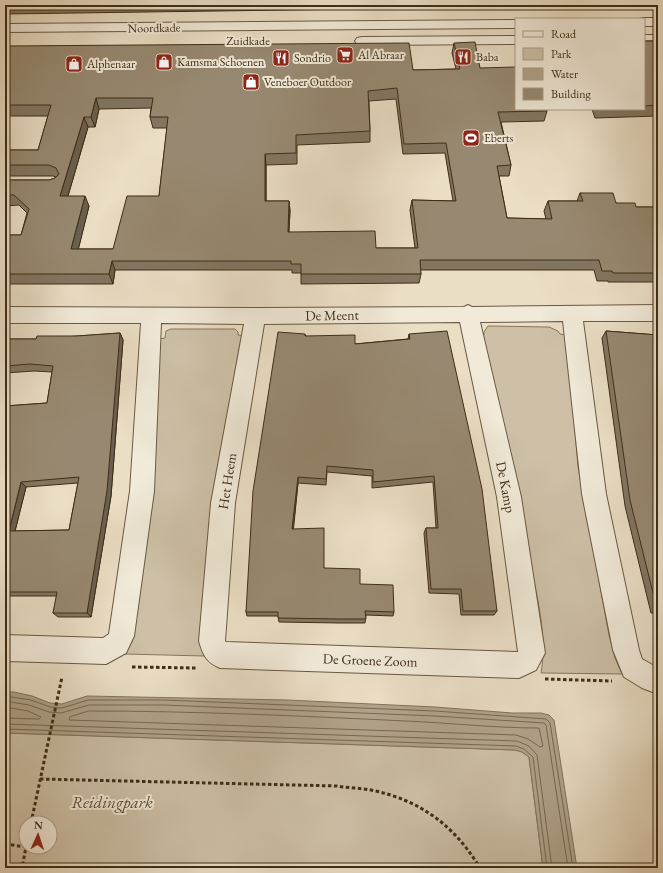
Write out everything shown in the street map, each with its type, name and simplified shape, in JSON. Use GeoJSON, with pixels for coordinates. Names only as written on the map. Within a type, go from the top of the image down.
{"type":"FeatureCollection","features":[{"type":"Feature","properties":{"kind":"street"},"geometry":{"type":"LineString","coordinates":[[645,22],[658,22]]}},
{"type":"Feature","properties":{"kind":"street","name":"Noordkade"},"geometry":{"type":"LineString","coordinates":[[5,28],[515,24]]}},
{"type":"Feature","properties":{"kind":"street"},"geometry":{"type":"LineString","coordinates":[[302,26],[302,41]]}},
{"type":"Feature","properties":{"kind":"street"},"geometry":{"type":"LineString","coordinates":[[645,39],[658,39]]}},
{"type":"Feature","properties":{"kind":"street"},"geometry":{"type":"LineString","coordinates":[[349,41],[515,40]]}},
{"type":"Feature","properties":{"kind":"street","name":"De Meent"},"geometry":{"type":"LineString","coordinates":[[5,315],[255,316],[468,313],[658,313]]}},
{"type":"Feature","properties":{"kind":"street","name":"De Kamp"},"geometry":{"type":"LineString","coordinates":[[468,313],[509,497],[532,653],[523,663]]}},
{"type":"Feature","properties":{"kind":"street"},"geometry":{"type":"LineString","coordinates":[[572,314],[594,494],[626,650],[633,668],[651,679],[658,681]]}},
{"type":"Feature","properties":{"kind":"street"},"geometry":{"type":"LineString","coordinates":[[5,648],[112,648],[121,636],[142,491],[151,315]]}},
{"type":"Feature","properties":{"kind":"street","name":"Het Heem"},"geometry":{"type":"LineString","coordinates":[[217,652],[212,641],[223,503],[255,316]]}},
{"type":"Feature","properties":{"kind":"street","name":"De Groene Zoom"},"geometry":{"type":"LineString","coordinates":[[217,652],[523,663]]}},
{"type":"Feature","properties":{"kind":"path"},"geometry":{"type":"LineString","coordinates":[[112,648],[104,666],[219,669],[217,652]]}},
{"type":"Feature","properties":{"kind":"path"},"geometry":{"type":"LineString","coordinates":[[523,663],[523,679],[618,682]]}},
{"type":"Feature","properties":{"kind":"path"},"geometry":{"type":"LineString","coordinates":[[33,815],[57,700]]}},
{"type":"Feature","properties":{"kind":"path"},"geometry":{"type":"LineString","coordinates":[[40,779],[337,786],[375,791],[412,803],[438,818],[457,834],[480,868]]}},
{"type":"Feature","properties":{"kind":"path"},"geometry":{"type":"LineString","coordinates":[[5,844],[26,847],[22,868]]}},
{"type":"Feature","properties":{"kind":"green space"},"geometry":{"type":"Polygon","coordinates":[[[488,326],[549,327],[558,331],[560,334],[567,335],[578,467],[609,635],[615,658],[622,674],[541,673],[543,638],[538,601],[479,336],[484,335],[484,332],[488,326]]]}},
{"type":"Feature","properties":{"kind":"green space"},"geometry":{"type":"Polygon","coordinates":[[[171,329],[235,329],[238,332],[238,335],[245,336],[201,643],[204,656],[125,654],[132,642],[135,627],[158,339],[165,338],[166,331],[171,329]]]}},
{"type":"Feature","properties":{"kind":"green space","name":"Reidingpark"},"geometry":{"type":"Polygon","coordinates":[[[5,733],[515,750],[522,752],[529,757],[543,868],[5,868],[5,733]]]}},
{"type":"Feature","properties":{"kind":"water"},"geometry":{"type":"Polygon","coordinates":[[[5,692],[14,692],[32,696],[50,703],[62,704],[87,696],[287,700],[435,707],[512,713],[541,713],[549,715],[554,720],[577,868],[543,868],[529,757],[522,752],[515,750],[5,733],[5,692]]]}},
{"type":"Feature","properties":{"kind":"building"},"geometry":{"type":"Polygon","coordinates":[[[645,41],[658,41],[658,105],[645,106],[645,41]]]}},
{"type":"Feature","properties":{"kind":"building"},"geometry":{"type":"Polygon","coordinates":[[[475,42],[480,68],[515,67],[515,110],[547,110],[498,112],[511,165],[497,166],[507,218],[552,219],[548,201],[583,201],[580,193],[613,193],[616,203],[635,203],[636,207],[658,207],[658,273],[613,273],[612,271],[602,271],[599,260],[420,260],[421,274],[301,274],[301,264],[291,264],[291,261],[112,261],[109,274],[5,274],[5,235],[21,235],[29,209],[14,195],[5,195],[5,180],[49,180],[55,178],[59,174],[56,168],[49,165],[5,165],[5,150],[38,150],[51,105],[5,105],[5,46],[409,43],[413,70],[460,69],[454,43],[475,42]],[[397,88],[368,91],[370,131],[296,135],[296,153],[265,154],[265,201],[289,201],[288,232],[375,231],[376,248],[418,248],[412,200],[456,201],[446,143],[404,144],[397,88]],[[96,98],[91,117],[84,117],[60,196],[85,196],[71,249],[113,249],[127,196],[159,196],[168,117],[150,117],[153,98],[96,98]]]}},
{"type":"Feature","properties":{"kind":"building"},"geometry":{"type":"Polygon","coordinates":[[[447,331],[482,489],[497,611],[463,611],[461,589],[431,589],[426,528],[438,528],[434,476],[373,482],[373,470],[327,466],[326,479],[298,477],[292,529],[324,528],[324,568],[360,569],[360,584],[393,585],[394,612],[365,611],[366,619],[338,619],[278,618],[278,612],[246,612],[253,491],[278,332],[305,334],[305,336],[355,335],[355,344],[410,339],[409,334],[447,331]]]}},
{"type":"Feature","properties":{"kind":"building"},"geometry":{"type":"Polygon","coordinates":[[[606,331],[658,335],[658,609],[630,500],[606,331]]]}},
{"type":"Feature","properties":{"kind":"building"},"geometry":{"type":"Polygon","coordinates":[[[120,333],[107,491],[87,613],[53,613],[57,592],[5,592],[5,406],[47,403],[53,366],[30,364],[5,366],[5,339],[36,339],[37,336],[76,336],[120,333]],[[79,477],[21,482],[9,531],[69,530],[79,477]]]}},
{"type":"Feature","properties":{"kind":"place","name":"Al Abraar"},"geometry":{"type":"Point","coordinates":[345,55]}},
{"type":"Feature","properties":{"kind":"place","name":"Baba"},"geometry":{"type":"Point","coordinates":[463,57]}},
{"type":"Feature","properties":{"kind":"place","name":"Sondrio"},"geometry":{"type":"Point","coordinates":[281,58]}},
{"type":"Feature","properties":{"kind":"place","name":"Kamsma Schoenen"},"geometry":{"type":"Point","coordinates":[164,62]}},
{"type":"Feature","properties":{"kind":"place","name":"Alphenaar"},"geometry":{"type":"Point","coordinates":[74,64]}},
{"type":"Feature","properties":{"kind":"place","name":"Veneboer Outdoor"},"geometry":{"type":"Point","coordinates":[251,82]}},
{"type":"Feature","properties":{"kind":"place","name":"Eberts"},"geometry":{"type":"Point","coordinates":[471,138]}}]}
